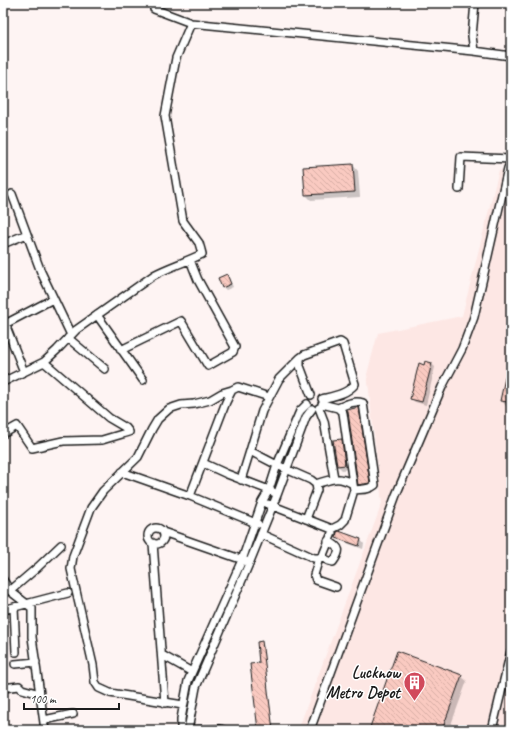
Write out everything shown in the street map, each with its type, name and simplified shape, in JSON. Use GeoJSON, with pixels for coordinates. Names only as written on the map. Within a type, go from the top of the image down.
{"type":"FeatureCollection","features":[{"type":"Feature","properties":{"kind":"street"},"geometry":{"type":"LineString","coordinates":[[155,3],[154,9],[191,23],[511,56]]}},
{"type":"Feature","properties":{"kind":"street"},"geometry":{"type":"LineString","coordinates":[[474,51],[472,36],[475,3]]}},
{"type":"Feature","properties":{"kind":"street"},"geometry":{"type":"LineString","coordinates":[[3,382],[44,362],[76,330],[154,275],[202,254],[199,243],[183,221],[166,116],[176,58],[191,23]]}},
{"type":"Feature","properties":{"kind":"street"},"geometry":{"type":"LineString","coordinates":[[459,189],[460,157],[511,159]]}},
{"type":"Feature","properties":{"kind":"street"},"geometry":{"type":"LineString","coordinates":[[310,730],[396,495],[442,386],[462,349],[474,317],[508,168],[511,168]]}},
{"type":"Feature","properties":{"kind":"street"},"geometry":{"type":"LineString","coordinates":[[12,194],[41,272],[69,337],[105,369]]}},
{"type":"Feature","properties":{"kind":"street"},"geometry":{"type":"LineString","coordinates":[[3,244],[27,234]]}},
{"type":"Feature","properties":{"kind":"street"},"geometry":{"type":"LineString","coordinates":[[121,350],[181,321],[208,366],[233,352],[235,347],[198,280],[190,260]]}},
{"type":"Feature","properties":{"kind":"street"},"geometry":{"type":"LineString","coordinates":[[24,372],[6,323],[53,299]]}},
{"type":"Feature","properties":{"kind":"street"},"geometry":{"type":"LineString","coordinates":[[96,315],[143,380]]}},
{"type":"Feature","properties":{"kind":"street"},"geometry":{"type":"LineString","coordinates":[[241,480],[262,411],[278,379],[304,355],[340,342],[343,344],[355,384],[345,393],[300,411],[277,465],[269,490],[262,502],[255,523],[246,561]]}},
{"type":"Feature","properties":{"kind":"street"},"geometry":{"type":"LineString","coordinates":[[300,358],[300,366],[311,395]]}},
{"type":"Feature","properties":{"kind":"street"},"geometry":{"type":"LineString","coordinates":[[3,434],[17,426],[32,448],[63,441],[102,440],[129,432],[126,428],[109,418],[44,362]]}},
{"type":"Feature","properties":{"kind":"street"},"geometry":{"type":"LineString","coordinates":[[183,705],[110,693],[99,688],[96,682],[71,569],[73,556],[91,508],[104,491],[138,457],[158,419],[168,409],[210,400],[222,393],[238,387],[269,397]]}},
{"type":"Feature","properties":{"kind":"street"},"geometry":{"type":"LineString","coordinates":[[190,496],[232,390]]}},
{"type":"Feature","properties":{"kind":"street"},"geometry":{"type":"LineString","coordinates":[[188,730],[196,687],[234,588],[246,561],[261,534],[306,416],[316,405],[320,397],[316,394],[311,395],[307,399],[316,405],[338,408],[350,403],[363,403],[375,484],[371,488],[366,489],[354,487],[345,479],[334,478],[316,484]]}},
{"type":"Feature","properties":{"kind":"street"},"geometry":{"type":"LineString","coordinates":[[316,405],[324,422],[334,478]]}},
{"type":"Feature","properties":{"kind":"street"},"geometry":{"type":"LineString","coordinates":[[262,502],[332,529],[340,525],[345,520],[354,487],[343,413],[338,408]]}},
{"type":"Feature","properties":{"kind":"street"},"geometry":{"type":"LineString","coordinates":[[250,451],[311,480],[316,484],[317,490],[306,519]]}},
{"type":"Feature","properties":{"kind":"street"},"geometry":{"type":"LineString","coordinates":[[203,463],[241,480],[269,490],[277,495]]}},
{"type":"Feature","properties":{"kind":"street"},"geometry":{"type":"LineString","coordinates":[[122,472],[190,496],[264,526]]}},
{"type":"Feature","properties":{"kind":"street"},"geometry":{"type":"LineString","coordinates":[[164,532],[164,538],[161,542],[156,544],[148,538],[148,532],[152,528],[160,528],[164,532],[246,561]]}},
{"type":"Feature","properties":{"kind":"street"},"geometry":{"type":"LineString","coordinates":[[332,529],[332,533],[323,556],[320,557],[314,575],[316,580],[336,587]]}},
{"type":"Feature","properties":{"kind":"street"},"geometry":{"type":"LineString","coordinates":[[261,534],[314,558],[320,557],[332,562],[337,557],[339,548],[337,545],[328,541]]}},
{"type":"Feature","properties":{"kind":"street"},"geometry":{"type":"LineString","coordinates":[[153,543],[165,702]]}},
{"type":"Feature","properties":{"kind":"street"},"geometry":{"type":"LineString","coordinates":[[10,591],[38,567],[60,545]]}},
{"type":"Feature","properties":{"kind":"street"},"geometry":{"type":"LineString","coordinates":[[3,580],[10,591],[32,608],[32,637],[45,730]]}},
{"type":"Feature","properties":{"kind":"street"},"geometry":{"type":"LineString","coordinates":[[180,730],[188,681],[234,588]]}},
{"type":"Feature","properties":{"kind":"street"},"geometry":{"type":"LineString","coordinates":[[3,610],[68,592]]}},
{"type":"Feature","properties":{"kind":"street"},"geometry":{"type":"LineString","coordinates":[[14,607],[16,652]]}},
{"type":"Feature","properties":{"kind":"street"},"geometry":{"type":"LineString","coordinates":[[492,730],[511,651]]}},
{"type":"Feature","properties":{"kind":"street"},"geometry":{"type":"LineString","coordinates":[[162,656],[192,672]]}},
{"type":"Feature","properties":{"kind":"street"},"geometry":{"type":"LineString","coordinates":[[15,664],[36,662]]}},
{"type":"Feature","properties":{"kind":"street"},"geometry":{"type":"LineString","coordinates":[[3,688],[20,686],[22,689],[40,694]]}},
{"type":"Feature","properties":{"kind":"street"},"geometry":{"type":"LineString","coordinates":[[185,696],[194,697]]}},
{"type":"Feature","properties":{"kind":"street"},"geometry":{"type":"LineString","coordinates":[[44,720],[72,714]]}},
{"type":"Feature","properties":{"kind":"street"},"geometry":{"type":"LineString","coordinates":[[195,730],[223,730]]}},
{"type":"Feature","properties":{"kind":"shaded area"},"geometry":{"type":"Polygon","coordinates":[[[499,170],[511,171],[511,730],[298,730],[382,503],[367,374],[378,333],[462,316],[499,170]]]}},
{"type":"Feature","properties":{"kind":"building"},"geometry":{"type":"Polygon","coordinates":[[[353,164],[355,192],[305,195],[303,167],[353,164]]]}},
{"type":"Feature","properties":{"kind":"building"},"geometry":{"type":"Polygon","coordinates":[[[227,274],[231,284],[222,288],[218,278],[227,274]]]}},
{"type":"Feature","properties":{"kind":"building"},"geometry":{"type":"Polygon","coordinates":[[[509,359],[511,360],[511,388],[508,402],[500,401],[509,359]]]}},
{"type":"Feature","properties":{"kind":"building"},"geometry":{"type":"Polygon","coordinates":[[[425,361],[432,363],[422,402],[410,399],[419,363],[424,365],[425,361]]]}},
{"type":"Feature","properties":{"kind":"building"},"geometry":{"type":"Polygon","coordinates":[[[359,407],[370,483],[358,485],[347,410],[359,407]]]}},
{"type":"Feature","properties":{"kind":"building"},"geometry":{"type":"Polygon","coordinates":[[[342,439],[345,465],[337,466],[333,440],[342,439]]]}},
{"type":"Feature","properties":{"kind":"building"},"geometry":{"type":"Polygon","coordinates":[[[339,531],[361,539],[359,546],[336,538],[337,532],[339,531]]]}},
{"type":"Feature","properties":{"kind":"building"},"geometry":{"type":"Polygon","coordinates":[[[262,641],[273,730],[258,730],[250,664],[259,663],[257,642],[262,641]]]}},
{"type":"Feature","properties":{"kind":"building","name":"Lucknow Metro Depot"},"geometry":{"type":"Polygon","coordinates":[[[397,651],[462,675],[442,730],[369,730],[397,651]]]}},
{"type":"Feature","properties":{"kind":"place","name":"Lucknow Metro Depot"},"geometry":{"type":"Point","coordinates":[415,702]}}]}
